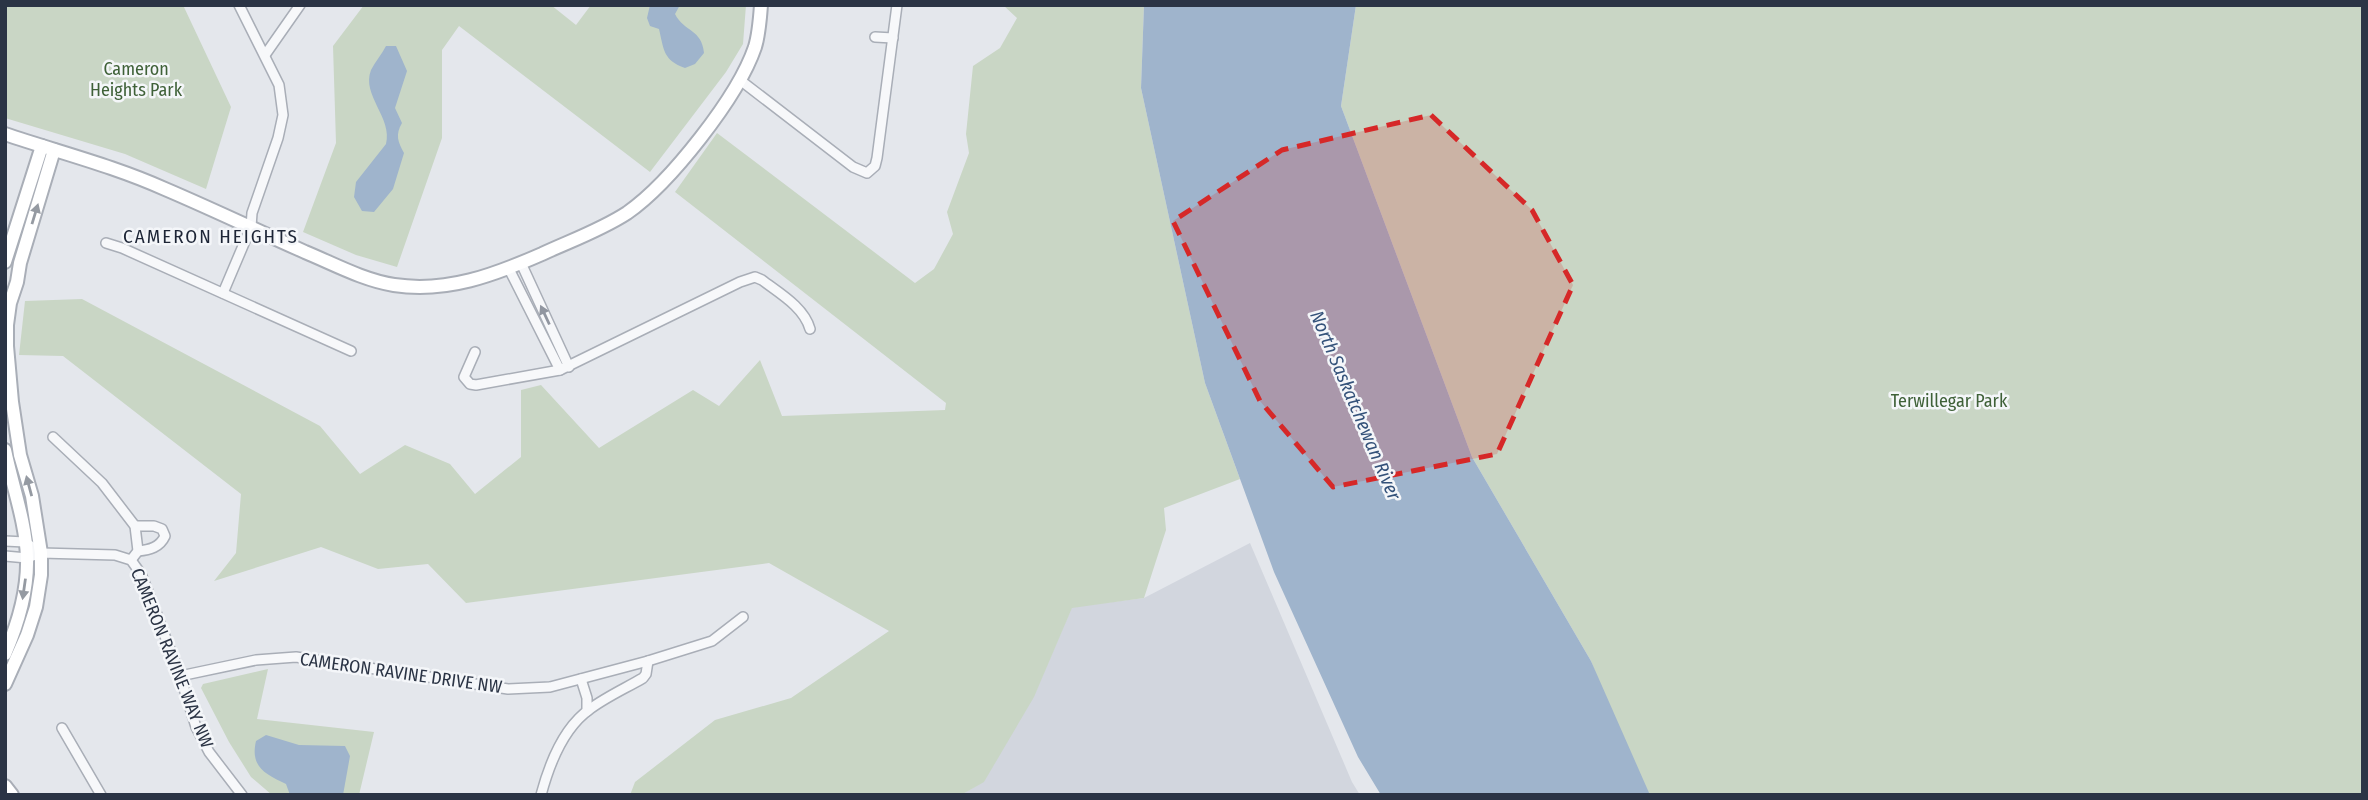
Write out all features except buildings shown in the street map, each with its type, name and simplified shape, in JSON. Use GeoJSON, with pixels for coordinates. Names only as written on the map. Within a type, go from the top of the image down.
{"type":"FeatureCollection","features":[{"type":"Feature","properties":{"kind":"street"},"geometry":{"type":"LineString","coordinates":[[223,293],[251,228],[252,213],[278,138],[283,115],[279,85],[239,5]]}},
{"type":"Feature","properties":{"kind":"street"},"geometry":{"type":"LineString","coordinates":[[265,55],[300,5]]}},
{"type":"Feature","properties":{"kind":"street"},"geometry":{"type":"LineString","coordinates":[[5,134],[148,181],[352,272],[392,284],[416,287],[447,285],[489,276],[515,266],[607,225],[640,203],[669,176],[740,80],[755,46],[761,5]]}},
{"type":"Feature","properties":{"kind":"street"},"geometry":{"type":"LineString","coordinates":[[740,80],[853,167],[867,173],[875,166],[877,158],[897,5]]}},
{"type":"Feature","properties":{"kind":"street"},"geometry":{"type":"LineString","coordinates":[[875,37],[893,38]]}},
{"type":"Feature","properties":{"kind":"street"},"geometry":{"type":"LineString","coordinates":[[5,262],[7,249],[48,148]]}},
{"type":"Feature","properties":{"kind":"street"},"geometry":{"type":"LineString","coordinates":[[5,684],[27,635],[36,607],[41,575],[41,553],[32,496],[20,455],[7,346],[9,303],[17,282],[48,148]]}},
{"type":"Feature","properties":{"kind":"street"},"geometry":{"type":"LineString","coordinates":[[106,243],[351,351]]}},
{"type":"Feature","properties":{"kind":"street"},"geometry":{"type":"LineString","coordinates":[[7,249],[22,256]]}},
{"type":"Feature","properties":{"kind":"street"},"geometry":{"type":"LineString","coordinates":[[515,266],[565,368]]}},
{"type":"Feature","properties":{"kind":"street"},"geometry":{"type":"LineString","coordinates":[[475,352],[464,377],[470,384],[565,368],[750,278],[762,280],[786,299],[808,319],[810,329]]}},
{"type":"Feature","properties":{"kind":"street"},"geometry":{"type":"LineString","coordinates":[[53,437],[102,483],[135,526],[138,551]]}},
{"type":"Feature","properties":{"kind":"street"},"geometry":{"type":"LineString","coordinates":[[5,450],[27,558],[18,624],[5,654]]}},
{"type":"Feature","properties":{"kind":"street"},"geometry":{"type":"LineString","coordinates":[[131,560],[138,551],[155,547],[165,536],[162,529],[154,526],[135,526]]}},
{"type":"Feature","properties":{"kind":"street"},"geometry":{"type":"LineString","coordinates":[[5,541],[25,542],[41,553]]}},
{"type":"Feature","properties":{"kind":"street"},"geometry":{"type":"LineString","coordinates":[[5,556],[27,558],[41,553]]}},
{"type":"Feature","properties":{"kind":"street","name":"CAMERON RAVINE WAY NW"},"geometry":{"type":"LineString","coordinates":[[41,553],[115,555],[131,560],[141,574],[180,676],[196,727],[209,752],[242,795]]}},
{"type":"Feature","properties":{"kind":"street","name":"CAMERON RAVINE DRIVE NW"},"geometry":{"type":"LineString","coordinates":[[180,676],[256,660],[296,657],[508,689],[550,687],[712,641],[744,617]]}},
{"type":"Feature","properties":{"kind":"street"},"geometry":{"type":"LineString","coordinates":[[541,795],[557,751],[587,711],[643,678],[648,661]]}},
{"type":"Feature","properties":{"kind":"street"},"geometry":{"type":"LineString","coordinates":[[581,679],[587,698],[587,711]]}},
{"type":"Feature","properties":{"kind":"street"},"geometry":{"type":"LineString","coordinates":[[62,728],[102,795]]}},
{"type":"Feature","properties":{"kind":"street"},"geometry":{"type":"LineString","coordinates":[[5,786],[12,795]]}},
{"type":"Feature","properties":{"kind":"highlighted area"},"geometry":{"type":"Polygon","coordinates":[[[1431,115],[1532,210],[1573,285],[1497,454],[1333,487],[1260,401],[1173,221],[1282,150],[1431,115]]]}},
{"type":"Feature","properties":{"kind":"shaded area"},"geometry":{"type":"Polygon","coordinates":[[[1250,543],[1352,782],[1360,795],[961,795],[984,781],[1036,691],[1072,607],[1144,598],[1250,543]]]}},
{"type":"Feature","properties":{"kind":"green space","name":"Cameron Heights Park"},"geometry":{"type":"Polygon","coordinates":[[[5,5],[183,5],[231,107],[206,189],[125,154],[5,118],[5,5]]]}},
{"type":"Feature","properties":{"kind":"green space"},"geometry":{"type":"Polygon","coordinates":[[[364,5],[551,5],[576,25],[591,5],[746,5],[743,44],[726,72],[650,172],[459,26],[442,50],[442,138],[397,267],[356,255],[303,232],[336,143],[333,46],[364,5]]]}},
{"type":"Feature","properties":{"kind":"green space"},"geometry":{"type":"Polygon","coordinates":[[[1003,5],[1144,5],[1141,88],[1205,383],[1240,479],[1164,508],[1166,530],[1144,598],[1072,608],[1034,697],[984,782],[961,795],[630,795],[635,782],[715,720],[791,698],[889,631],[769,563],[466,603],[428,564],[378,569],[321,547],[214,581],[236,553],[241,494],[63,356],[19,355],[25,301],[82,299],[320,426],[360,474],[405,445],[450,464],[475,494],[521,457],[521,390],[541,385],[599,448],[693,390],[719,406],[760,360],[782,416],[945,410],[946,403],[675,192],[717,133],[915,283],[934,269],[953,234],[947,212],[969,153],[966,134],[973,66],[1000,48],[1017,18],[1003,5]]]}},
{"type":"Feature","properties":{"kind":"green space","name":"Terwillegar Park"},"geometry":{"type":"Polygon","coordinates":[[[1356,5],[2363,5],[2363,795],[1642,795],[1591,661],[1472,457],[1341,106],[1356,5]]]}},
{"type":"Feature","properties":{"kind":"green space"},"geometry":{"type":"Polygon","coordinates":[[[268,669],[257,719],[374,732],[359,795],[272,795],[251,777],[201,688],[203,684],[268,669]]]}},
{"type":"Feature","properties":{"kind":"water"},"geometry":{"type":"Polygon","coordinates":[[[650,5],[680,5],[675,14],[703,45],[704,53],[695,64],[685,68],[668,58],[659,29],[650,26],[647,18],[650,5]]]}},
{"type":"Feature","properties":{"kind":"water","name":"North Saskatchewan River"},"geometry":{"type":"Polygon","coordinates":[[[1144,5],[1356,5],[1341,106],[1472,457],[1591,661],[1650,795],[1381,795],[1358,757],[1274,572],[1205,383],[1141,88],[1144,5]]]}},
{"type":"Feature","properties":{"kind":"water"},"geometry":{"type":"Polygon","coordinates":[[[386,46],[396,46],[407,71],[395,108],[402,123],[398,138],[404,153],[393,189],[374,212],[362,211],[354,197],[356,182],[386,144],[385,125],[373,98],[369,79],[371,70],[386,46]]]}},
{"type":"Feature","properties":{"kind":"water"},"geometry":{"type":"Polygon","coordinates":[[[266,735],[299,745],[345,746],[350,756],[343,795],[290,795],[286,784],[266,773],[257,763],[256,741],[266,735]]]}},
{"type":"Feature","properties":{"kind":"district","name":"CAMERON HEIGHTS"},"geometry":{"type":"Point","coordinates":[211,236]}}]}
